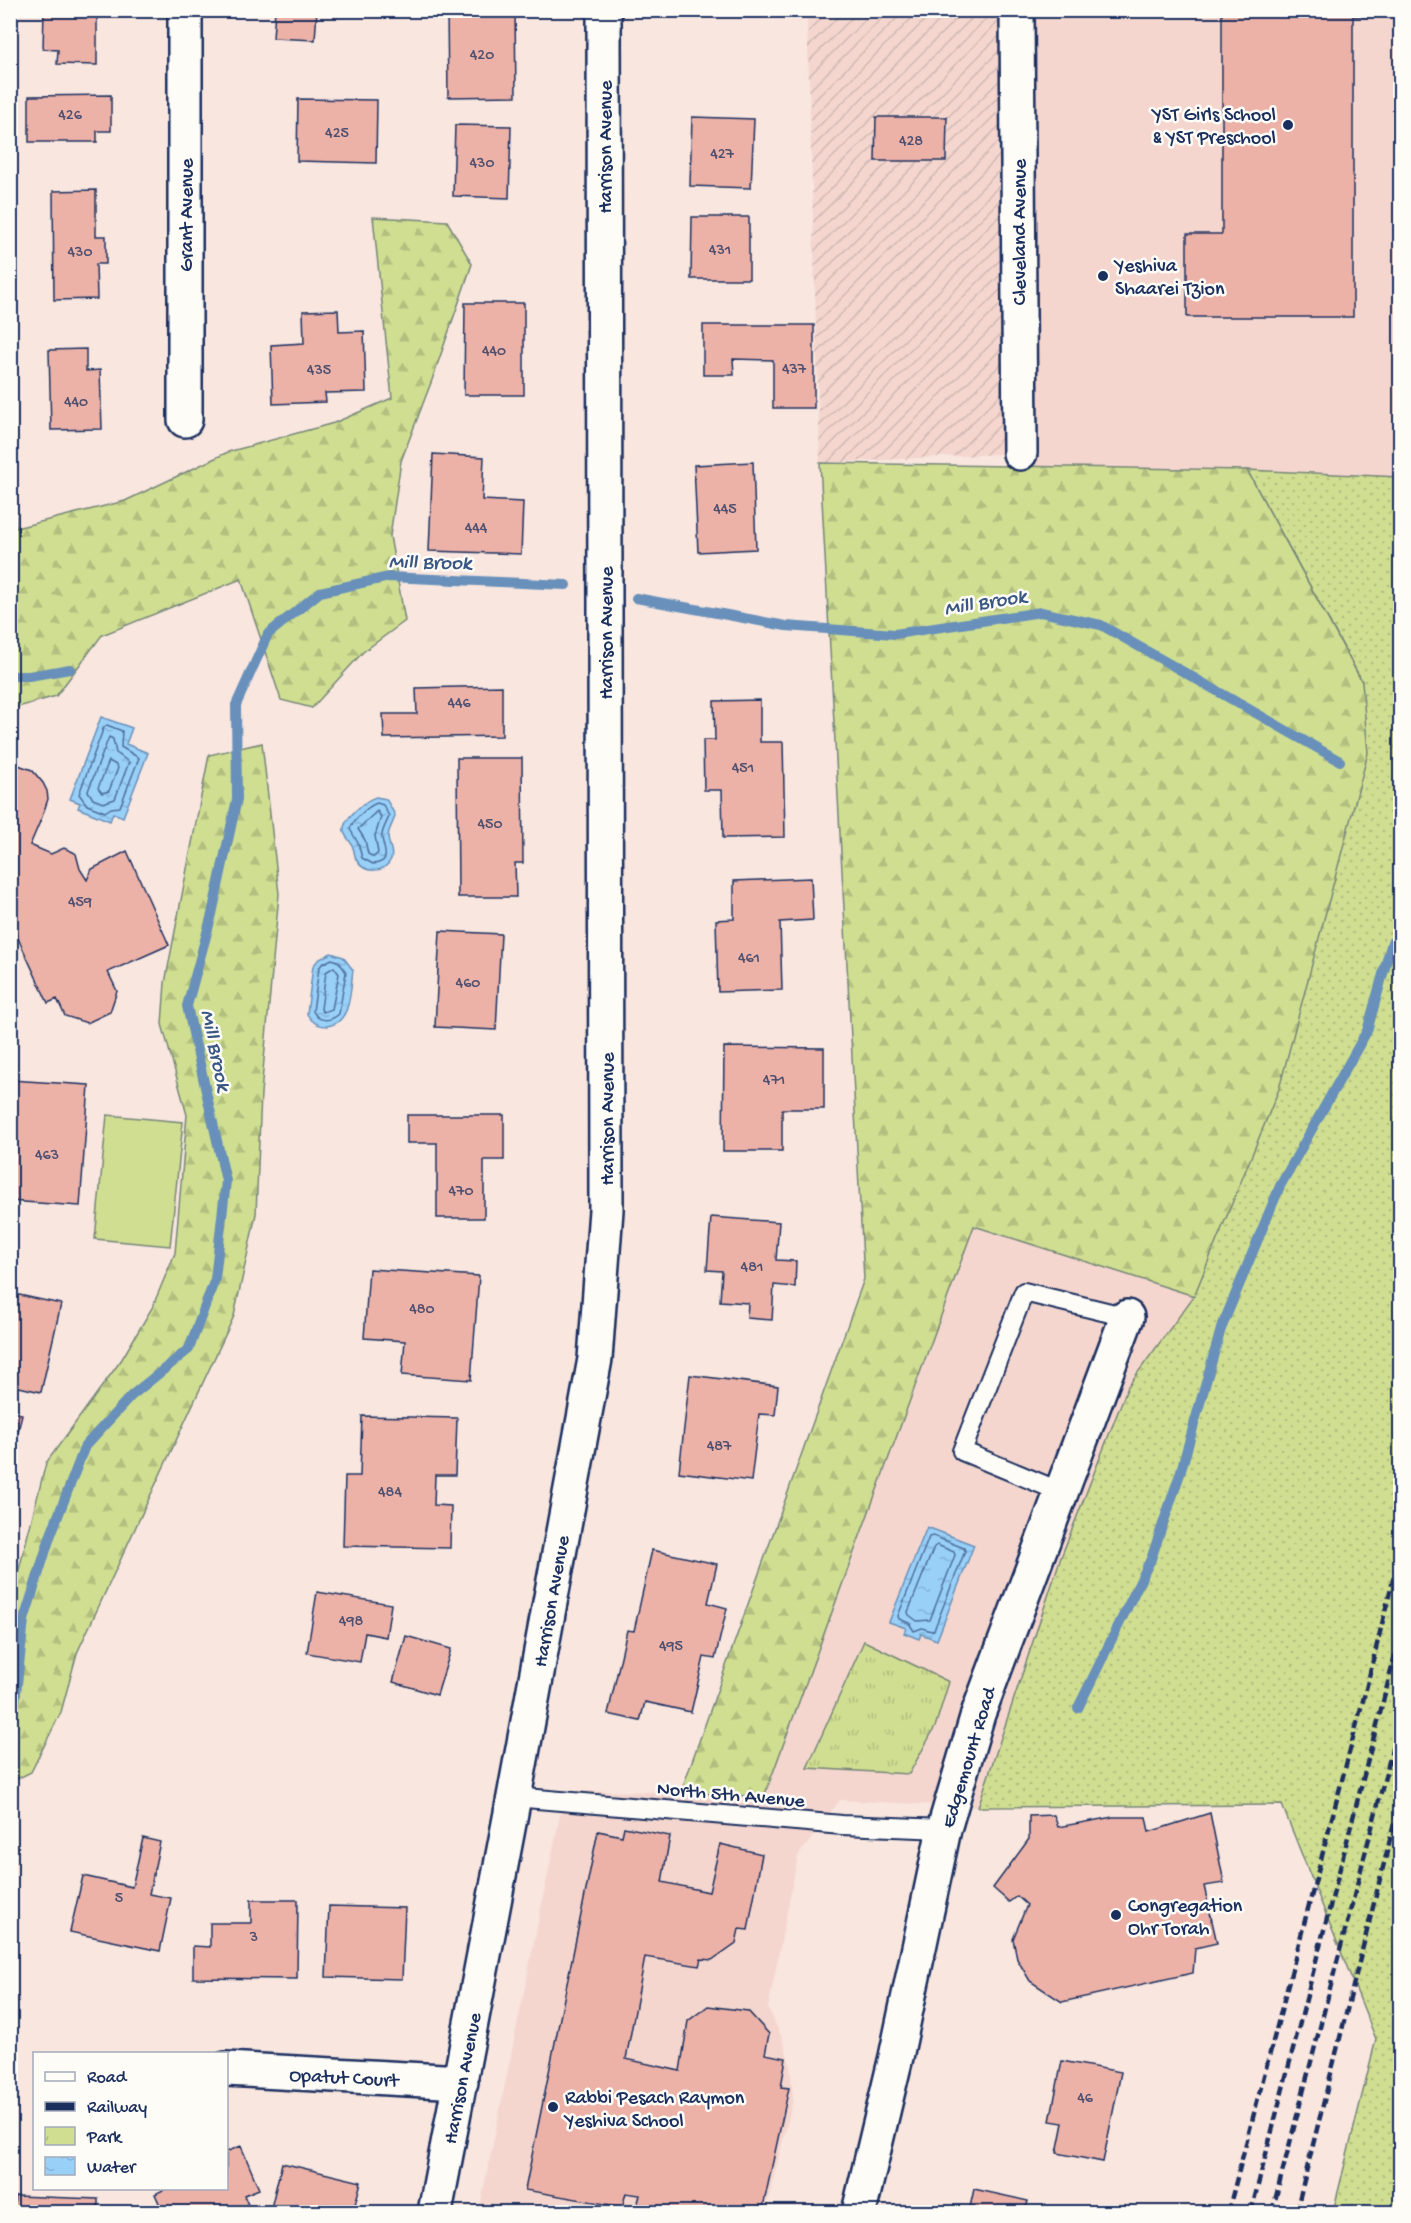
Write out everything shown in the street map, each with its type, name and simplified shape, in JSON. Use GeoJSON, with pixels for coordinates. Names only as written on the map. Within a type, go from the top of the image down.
{"type":"FeatureCollection","features":[{"type":"Feature","properties":{"kind":"street","name":"Grant Avenue"},"geometry":{"type":"LineString","coordinates":[[185,10],[185,420]]}},
{"type":"Feature","properties":{"kind":"street","name":"Harrison Avenue"},"geometry":{"type":"LineString","coordinates":[[435,2212],[595,1359],[606,1210],[604,10]]}},
{"type":"Feature","properties":{"kind":"street","name":"Cleveland Avenue"},"geometry":{"type":"LineString","coordinates":[[1017,10],[1020,453]]}},
{"type":"Feature","properties":{"kind":"street","name":"Edgemount Road"},"geometry":{"type":"LineString","coordinates":[[859,2212],[896,2057],[944,1829],[978,1714],[1127,1317]]}},
{"type":"Feature","properties":{"kind":"street","name":"Opatut Court"},"geometry":{"type":"LineString","coordinates":[[228,2069],[461,2082]]}},
{"type":"Feature","properties":{"kind":"lane"},"geometry":{"type":"LineString","coordinates":[[1061,1492],[962,1451],[1024,1292],[1127,1317]]}},
{"type":"Feature","properties":{"kind":"lane","name":"North 5th Avenue"},"geometry":{"type":"LineString","coordinates":[[514,1797],[842,1825],[944,1829]]}},
{"type":"Feature","properties":{"kind":"shaded area"},"geometry":{"type":"Polygon","coordinates":[[[807,11],[1017,11],[1020,453],[820,463],[807,11]]]}},
{"type":"Feature","properties":{"kind":"shaded area","name":"Yeshiva Shaarei Tzion"},"geometry":{"type":"Polygon","coordinates":[[[1017,11],[1222,11],[1222,234],[1187,235],[1187,317],[1353,316],[1353,16],[1400,16],[1400,477],[1247,470],[1018,466],[1017,11]]]}},
{"type":"Feature","properties":{"kind":"shaded area"},"geometry":{"type":"Polygon","coordinates":[[[974,1226],[1194,1296],[1128,1386],[1060,1560],[978,1807],[840,1800],[798,1856],[768,2008],[783,2040],[790,2065],[793,2100],[765,2212],[479,2212],[565,1791],[681,1792],[764,1797],[974,1226]]]}},
{"type":"Feature","properties":{"kind":"green space"},"geometry":{"type":"Polygon","coordinates":[[[373,217],[447,221],[472,264],[401,461],[390,536],[405,621],[363,652],[312,708],[281,700],[241,579],[102,635],[56,696],[11,709],[11,391],[16,528],[125,501],[228,452],[334,423],[392,398],[373,217]]]}},
{"type":"Feature","properties":{"kind":"green space"},"geometry":{"type":"Polygon","coordinates":[[[820,463],[1247,470],[1362,682],[1368,753],[1279,1089],[1194,1296],[974,1226],[764,1797],[681,1792],[864,1279],[820,463]]]}},
{"type":"Feature","properties":{"kind":"green space"},"geometry":{"type":"Polygon","coordinates":[[[1247,470],[1400,477],[1400,2212],[1333,2212],[1376,2039],[1282,1805],[978,1807],[1060,1560],[1128,1386],[1194,1296],[1362,681],[1247,470]]]}},
{"type":"Feature","properties":{"kind":"green space"},"geometry":{"type":"Polygon","coordinates":[[[262,743],[279,894],[261,1093],[256,1214],[234,1316],[77,1653],[61,1712],[31,1772],[11,1782],[11,1601],[46,1463],[122,1359],[152,1308],[175,1253],[187,1115],[162,1024],[165,983],[209,755],[262,743]]]}},
{"type":"Feature","properties":{"kind":"green space"},"geometry":{"type":"Polygon","coordinates":[[[107,1115],[183,1122],[170,1246],[95,1239],[107,1115]]]}},
{"type":"Feature","properties":{"kind":"green space"},"geometry":{"type":"Polygon","coordinates":[[[864,1641],[949,1682],[935,1727],[909,1774],[807,1768],[864,1641]]]}},
{"type":"Feature","properties":{"kind":"water"},"geometry":{"type":"Polygon","coordinates":[[[101,717],[132,728],[126,744],[148,753],[123,817],[113,813],[110,821],[78,808],[80,803],[70,799],[101,717]]]}},
{"type":"Feature","properties":{"kind":"water"},"geometry":{"type":"Polygon","coordinates":[[[376,797],[386,799],[395,815],[388,834],[392,853],[388,864],[380,869],[370,870],[355,858],[344,827],[350,816],[366,802],[376,797]]]}},
{"type":"Feature","properties":{"kind":"water"},"geometry":{"type":"Polygon","coordinates":[[[331,953],[343,957],[353,970],[345,1013],[335,1024],[323,1026],[315,1023],[307,1014],[313,966],[318,960],[331,953]]]}},
{"type":"Feature","properties":{"kind":"water"},"geometry":{"type":"Polygon","coordinates":[[[927,1527],[974,1545],[937,1640],[921,1634],[919,1639],[904,1633],[906,1628],[889,1622],[927,1527]]]}},
{"type":"Feature","properties":{"kind":"building"},"geometry":{"type":"Polygon","coordinates":[[[275,10],[317,10],[315,40],[273,38],[275,10]]]}},
{"type":"Feature","properties":{"kind":"building"},"geometry":{"type":"Polygon","coordinates":[[[447,10],[515,10],[516,96],[448,97],[447,10]]]}},
{"type":"Feature","properties":{"kind":"building","name":"YST Girls School & YST Preschool"},"geometry":{"type":"Polygon","coordinates":[[[1222,10],[1400,10],[1400,16],[1353,16],[1353,317],[1187,317],[1187,234],[1222,234],[1222,10]]]}},
{"type":"Feature","properties":{"kind":"building"},"geometry":{"type":"Polygon","coordinates":[[[44,11],[97,11],[97,65],[57,64],[58,50],[43,49],[44,11]]]}},
{"type":"Feature","properties":{"kind":"building"},"geometry":{"type":"Polygon","coordinates":[[[111,95],[111,131],[97,131],[97,142],[29,142],[29,96],[111,95]]]}},
{"type":"Feature","properties":{"kind":"building"},"geometry":{"type":"Polygon","coordinates":[[[298,99],[377,100],[376,163],[297,161],[298,99]]]}},
{"type":"Feature","properties":{"kind":"building"},"geometry":{"type":"Polygon","coordinates":[[[692,117],[754,119],[751,188],[690,186],[692,117]]]}},
{"type":"Feature","properties":{"kind":"building"},"geometry":{"type":"Polygon","coordinates":[[[876,117],[947,117],[946,161],[875,161],[876,117]]]}},
{"type":"Feature","properties":{"kind":"building"},"geometry":{"type":"Polygon","coordinates":[[[455,125],[511,126],[509,198],[453,196],[455,125]]]}},
{"type":"Feature","properties":{"kind":"building"},"geometry":{"type":"Polygon","coordinates":[[[96,190],[96,236],[106,236],[106,264],[96,264],[97,299],[54,300],[53,191],[96,190]]]}},
{"type":"Feature","properties":{"kind":"building"},"geometry":{"type":"Polygon","coordinates":[[[692,217],[749,217],[749,279],[691,279],[692,217]]]}},
{"type":"Feature","properties":{"kind":"building"},"geometry":{"type":"Polygon","coordinates":[[[465,303],[524,303],[524,395],[464,395],[465,303]]]}},
{"type":"Feature","properties":{"kind":"building"},"geometry":{"type":"Polygon","coordinates":[[[338,310],[339,332],[364,331],[366,392],[325,393],[326,402],[273,404],[271,345],[304,343],[303,311],[338,310]]]}},
{"type":"Feature","properties":{"kind":"building"},"geometry":{"type":"Polygon","coordinates":[[[703,325],[814,325],[814,408],[773,408],[773,360],[733,359],[734,375],[703,375],[703,325]]]}},
{"type":"Feature","properties":{"kind":"building"},"geometry":{"type":"Polygon","coordinates":[[[86,349],[86,371],[100,370],[102,429],[51,430],[49,350],[86,349]]]}},
{"type":"Feature","properties":{"kind":"building"},"geometry":{"type":"Polygon","coordinates":[[[433,454],[484,457],[482,500],[523,502],[521,554],[429,551],[433,454]]]}},
{"type":"Feature","properties":{"kind":"building"},"geometry":{"type":"Polygon","coordinates":[[[753,462],[756,549],[698,552],[694,465],[753,462]]]}},
{"type":"Feature","properties":{"kind":"building"},"geometry":{"type":"Polygon","coordinates":[[[502,686],[502,736],[384,738],[383,714],[417,714],[416,688],[502,686]]]}},
{"type":"Feature","properties":{"kind":"building"},"geometry":{"type":"Polygon","coordinates":[[[760,700],[760,742],[783,742],[785,837],[723,838],[722,790],[704,790],[703,740],[715,740],[714,701],[760,700]]]}},
{"type":"Feature","properties":{"kind":"building"},"geometry":{"type":"Polygon","coordinates":[[[457,758],[522,758],[523,863],[515,863],[516,897],[458,897],[457,758]]]}},
{"type":"Feature","properties":{"kind":"building"},"geometry":{"type":"Polygon","coordinates":[[[10,762],[32,770],[47,791],[48,799],[30,845],[51,854],[64,848],[73,852],[87,880],[92,869],[127,851],[169,945],[108,972],[117,991],[110,1012],[87,1023],[65,1016],[57,999],[48,1003],[10,921],[10,762]]]}},
{"type":"Feature","properties":{"kind":"building"},"geometry":{"type":"Polygon","coordinates":[[[811,878],[813,920],[780,922],[782,990],[718,992],[716,920],[734,919],[734,881],[811,878]]]}},
{"type":"Feature","properties":{"kind":"building"},"geometry":{"type":"Polygon","coordinates":[[[440,931],[501,934],[496,1030],[435,1027],[440,931]]]}},
{"type":"Feature","properties":{"kind":"building"},"geometry":{"type":"Polygon","coordinates":[[[724,1047],[824,1048],[824,1109],[782,1109],[782,1151],[723,1151],[724,1047]]]}},
{"type":"Feature","properties":{"kind":"building"},"geometry":{"type":"Polygon","coordinates":[[[10,1080],[89,1085],[80,1206],[10,1201],[12,1140],[10,1140],[10,1080]]]}},
{"type":"Feature","properties":{"kind":"building"},"geometry":{"type":"Polygon","coordinates":[[[407,1115],[504,1115],[504,1160],[484,1160],[484,1218],[437,1218],[437,1143],[407,1143],[407,1115]]]}},
{"type":"Feature","properties":{"kind":"building"},"geometry":{"type":"Polygon","coordinates":[[[711,1217],[779,1222],[776,1260],[796,1261],[795,1287],[774,1285],[772,1320],[747,1318],[748,1303],[720,1301],[722,1271],[707,1270],[711,1217]]]}},
{"type":"Feature","properties":{"kind":"building"},"geometry":{"type":"Polygon","coordinates":[[[369,1269],[479,1276],[471,1380],[402,1375],[405,1341],[364,1338],[369,1269]]]}},
{"type":"Feature","properties":{"kind":"building"},"geometry":{"type":"Polygon","coordinates":[[[10,1293],[61,1304],[41,1392],[10,1385],[10,1293]]]}},
{"type":"Feature","properties":{"kind":"building"},"geometry":{"type":"Polygon","coordinates":[[[690,1375],[778,1386],[775,1415],[759,1414],[751,1481],[679,1472],[690,1375]]]}},
{"type":"Feature","properties":{"kind":"building"},"geometry":{"type":"Polygon","coordinates":[[[10,1412],[22,1414],[10,1467],[10,1412]]]}},
{"type":"Feature","properties":{"kind":"building"},"geometry":{"type":"Polygon","coordinates":[[[362,1416],[457,1418],[455,1475],[435,1475],[434,1505],[451,1506],[450,1548],[343,1546],[345,1476],[360,1476],[362,1416]]]}},
{"type":"Feature","properties":{"kind":"building"},"geometry":{"type":"Polygon","coordinates":[[[652,1550],[717,1564],[708,1603],[727,1608],[715,1659],[704,1657],[691,1712],[645,1702],[640,1721],[608,1714],[627,1630],[634,1631],[652,1550]]]}},
{"type":"Feature","properties":{"kind":"building"},"geometry":{"type":"Polygon","coordinates":[[[317,1592],[391,1604],[386,1637],[365,1633],[360,1662],[307,1653],[317,1592]]]}},
{"type":"Feature","properties":{"kind":"building"},"geometry":{"type":"Polygon","coordinates":[[[406,1636],[451,1649],[437,1695],[393,1682],[406,1636]]]}},
{"type":"Feature","properties":{"kind":"building","name":"Congregation Ohr Torah"},"geometry":{"type":"Polygon","coordinates":[[[1210,1813],[1224,1883],[1204,1886],[1217,1943],[1195,1948],[1193,1973],[1062,2002],[1030,1981],[1017,1959],[1013,1939],[1027,1905],[1017,1896],[1009,1902],[993,1888],[1029,1839],[1029,1816],[1054,1815],[1058,1827],[1113,1817],[1146,1817],[1149,1832],[1210,1813]]]}},
{"type":"Feature","properties":{"kind":"building"},"geometry":{"type":"Polygon","coordinates":[[[624,1827],[670,1836],[662,1882],[709,1892],[720,1844],[762,1854],[748,1930],[739,1929],[736,1943],[712,1960],[701,1959],[699,1966],[645,1957],[626,2059],[680,2071],[688,2021],[708,2006],[748,2011],[769,2034],[765,2054],[786,2058],[781,2087],[789,2088],[762,2212],[647,2212],[636,2210],[640,2195],[626,2193],[622,2207],[525,2190],[598,1831],[622,1836],[624,1827]]]}},
{"type":"Feature","properties":{"kind":"building"},"geometry":{"type":"Polygon","coordinates":[[[143,1838],[160,1842],[149,1894],[171,1898],[160,1951],[70,1932],[83,1876],[132,1887],[143,1838]]]}},
{"type":"Feature","properties":{"kind":"building"},"geometry":{"type":"Polygon","coordinates":[[[251,1900],[298,1900],[297,1979],[193,1978],[193,1946],[210,1947],[210,1923],[251,1923],[251,1900]]]}},
{"type":"Feature","properties":{"kind":"building"},"geometry":{"type":"Polygon","coordinates":[[[329,1906],[405,1908],[402,1979],[326,1977],[329,1906]]]}},
{"type":"Feature","properties":{"kind":"building"},"geometry":{"type":"Polygon","coordinates":[[[1062,2061],[1121,2072],[1103,2162],[1057,2153],[1063,2123],[1050,2121],[1062,2061]]]}},
{"type":"Feature","properties":{"kind":"building"},"geometry":{"type":"Polygon","coordinates":[[[241,2146],[259,2189],[244,2195],[251,2212],[163,2212],[155,2194],[163,2190],[228,2190],[228,2151],[241,2146]]]}},
{"type":"Feature","properties":{"kind":"building"},"geometry":{"type":"Polygon","coordinates":[[[282,2163],[361,2182],[353,2212],[270,2212],[282,2163]]]}},
{"type":"Feature","properties":{"kind":"building"},"geometry":{"type":"Polygon","coordinates":[[[974,2189],[1028,2201],[1025,2212],[969,2212],[974,2189]]]}},
{"type":"Feature","properties":{"kind":"building"},"geometry":{"type":"Polygon","coordinates":[[[15,2196],[98,2199],[98,2209],[123,2210],[123,2212],[14,2212],[15,2196]]]}},
{"type":"Feature","properties":{"kind":"waterway","name":"Mill Brook"},"geometry":{"type":"LineString","coordinates":[[15,1702],[24,1620],[50,1537],[85,1446],[131,1396],[189,1349],[215,1279],[226,1181],[187,1006],[212,914],[237,799],[236,705],[268,634],[320,592],[389,577],[566,585]]}},
{"type":"Feature","properties":{"kind":"waterway","name":"Mill Brook"},"geometry":{"type":"LineString","coordinates":[[636,598],[786,626],[895,634],[1041,612],[1101,625],[1340,761]]}},
{"type":"Feature","properties":{"kind":"waterway"},"geometry":{"type":"LineString","coordinates":[[10,676],[29,676],[70,669]]}},
{"type":"Feature","properties":{"kind":"waterway"},"geometry":{"type":"LineString","coordinates":[[1078,1708],[1151,1559],[1180,1474],[1221,1329],[1280,1186],[1367,1031],[1392,942]]}},
{"type":"Feature","properties":{"kind":"railway"},"geometry":{"type":"LineString","coordinates":[[1228,2212],[1366,1689],[1400,1551]]}},
{"type":"Feature","properties":{"kind":"railway"},"geometry":{"type":"LineString","coordinates":[[1251,2212],[1400,1636]]}},
{"type":"Feature","properties":{"kind":"railway"},"geometry":{"type":"LineString","coordinates":[[1272,2212],[1400,1719]]}},
{"type":"Feature","properties":{"kind":"railway"},"geometry":{"type":"LineString","coordinates":[[1296,2212],[1400,1800]]}},
{"type":"Feature","properties":{"kind":"place","name":"YST Girls School & YST Preschool"},"geometry":{"type":"Point","coordinates":[1288,125]}},
{"type":"Feature","properties":{"kind":"place","name":"Yeshiva Shaarei Tzion"},"geometry":{"type":"Point","coordinates":[1103,276]}},
{"type":"Feature","properties":{"kind":"place","name":"Congregation Ohr Torah"},"geometry":{"type":"Point","coordinates":[1116,1915]}},
{"type":"Feature","properties":{"kind":"place","name":"Rabbi Pesach Raymon Yeshiva School"},"geometry":{"type":"Point","coordinates":[553,2107]}}]}
